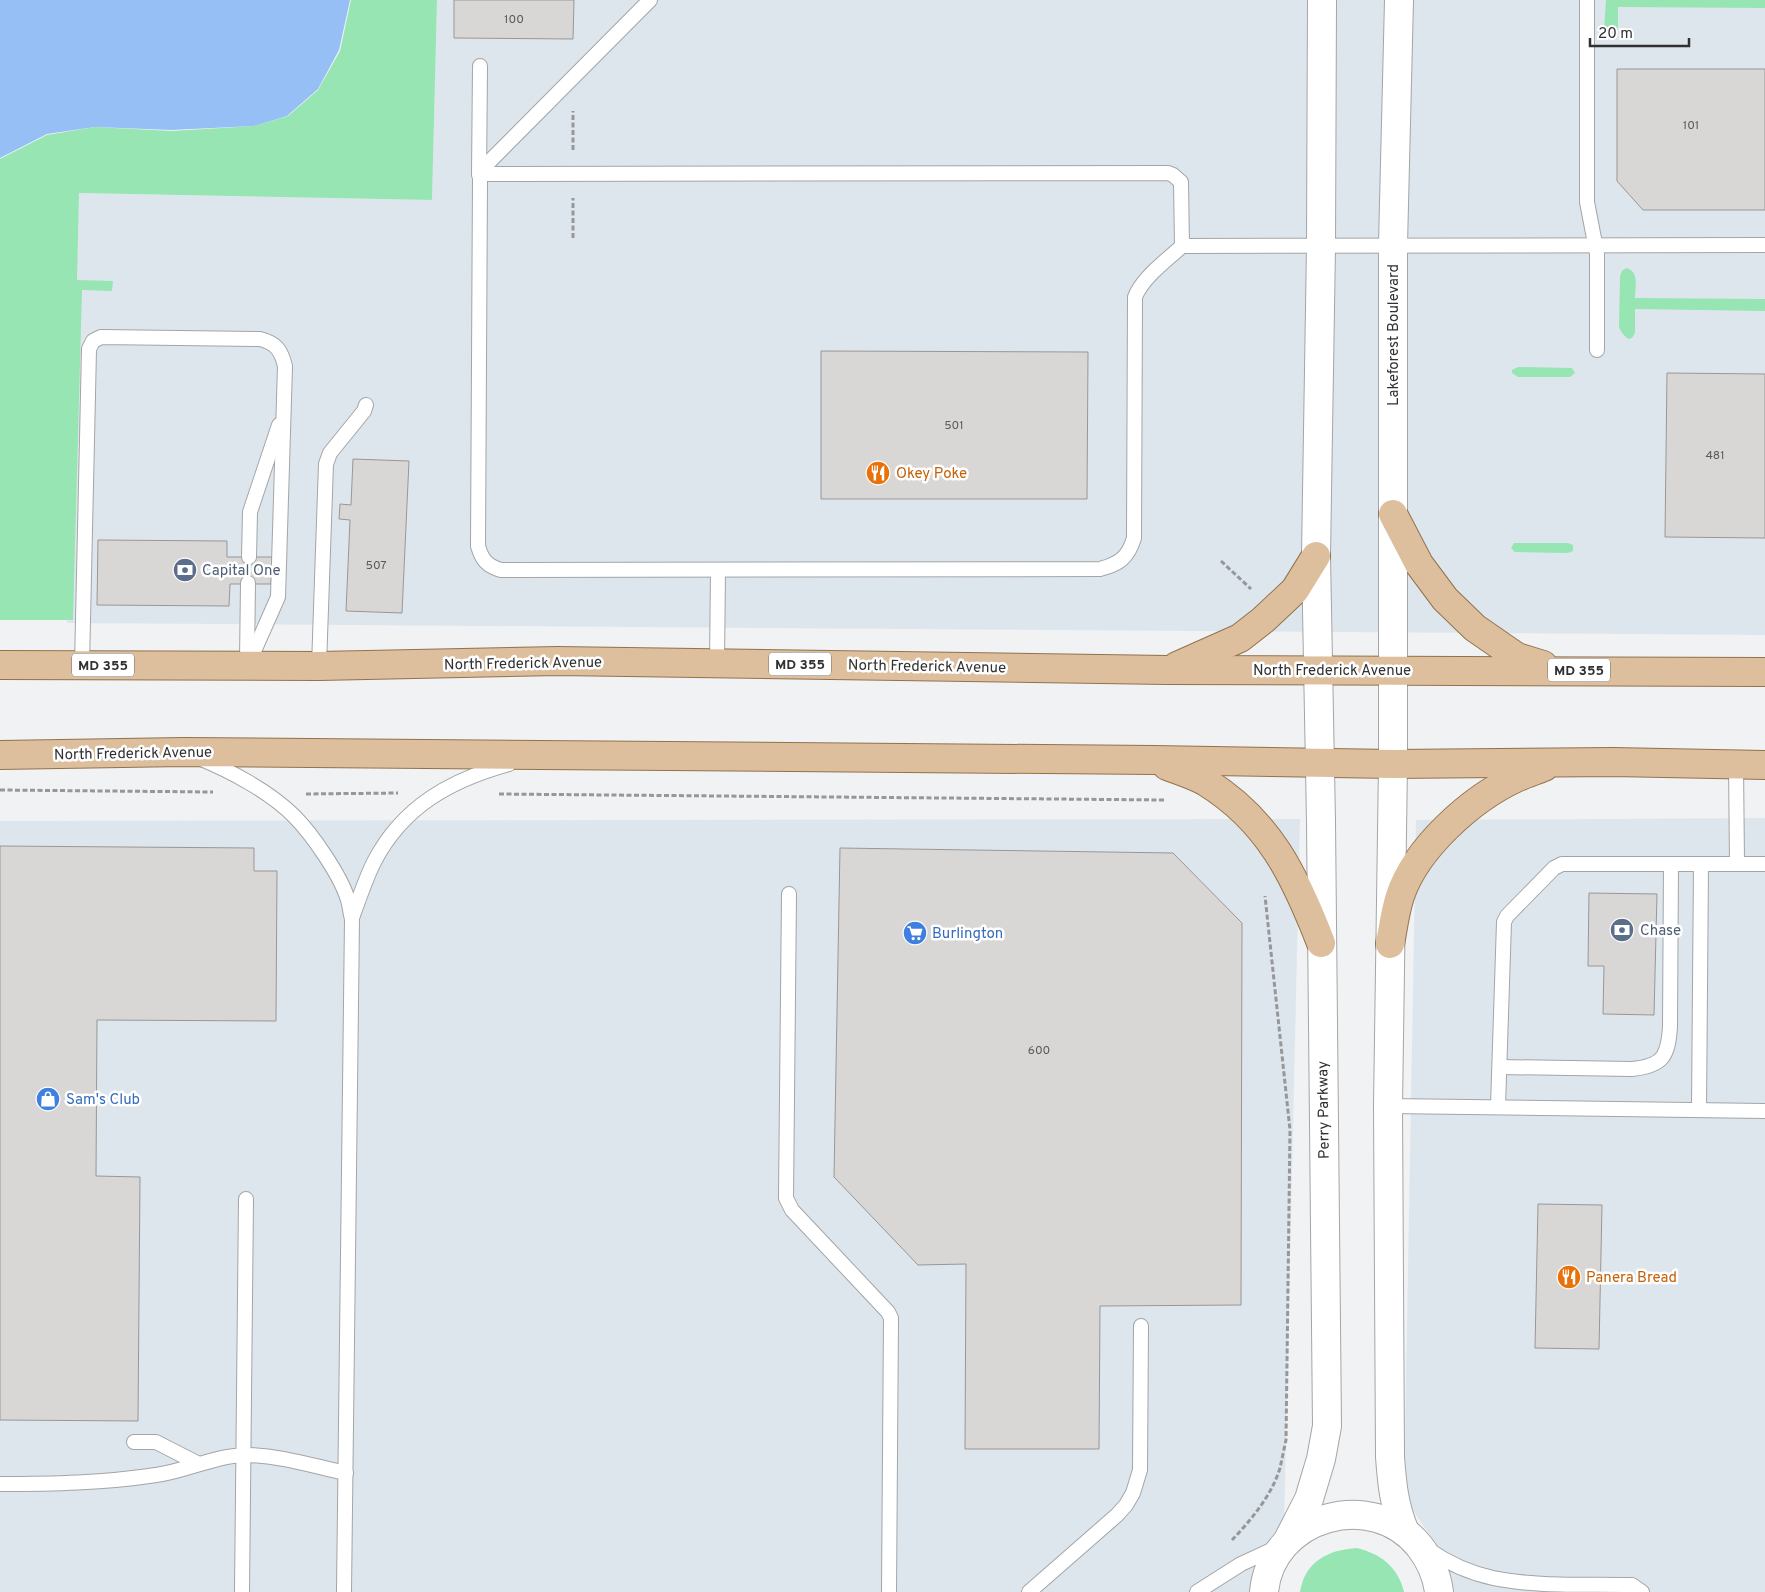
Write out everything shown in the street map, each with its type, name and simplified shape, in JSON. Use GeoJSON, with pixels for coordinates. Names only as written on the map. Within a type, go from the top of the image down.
{"type":"FeatureCollection","features":[{"type":"Feature","properties":{"kind":"main road"},"geometry":{"type":"LineString","coordinates":[[1393,514],[1419,564],[1445,599],[1475,628],[1517,657],[1562,670]]}},
{"type":"Feature","properties":{"kind":"main road"},"geometry":{"type":"LineString","coordinates":[[1167,670],[1240,638],[1263,620],[1294,590],[1316,556]]}},
{"type":"Feature","properties":{"kind":"main road","name":"North Frederick Avenue"},"geometry":{"type":"LineString","coordinates":[[9,664],[247,667],[558,661],[1167,670],[1317,669],[1765,672]]}},
{"type":"Feature","properties":{"kind":"main road","name":"North Frederick Avenue"},"geometry":{"type":"LineString","coordinates":[[0,755],[183,752],[1154,760],[1393,764],[1555,762],[1765,765]]}},
{"type":"Feature","properties":{"kind":"main road"},"geometry":{"type":"LineString","coordinates":[[1154,760],[1204,781],[1238,804],[1281,856],[1303,897],[1321,943]]}},
{"type":"Feature","properties":{"kind":"main road"},"geometry":{"type":"LineString","coordinates":[[1390,944],[1400,895],[1418,859],[1446,828],[1477,801],[1514,779],[1555,762]]}},
{"type":"Feature","properties":{"kind":"street"},"geometry":{"type":"LineString","coordinates":[[1317,669],[1316,556],[1321,246],[1322,0]]}},
{"type":"Feature","properties":{"kind":"street","name":"Lakeforest Boulevard"},"geometry":{"type":"LineString","coordinates":[[1393,670],[1393,245],[1399,0]]}},
{"type":"Feature","properties":{"kind":"street","name":"Perry Parkway"},"geometry":{"type":"LineString","coordinates":[[1287,1542],[1309,1499],[1321,1460],[1327,1426],[1320,762],[1317,669]]}},
{"type":"Feature","properties":{"kind":"street"},"geometry":{"type":"LineString","coordinates":[[1393,670],[1388,1106],[1390,1457],[1393,1495],[1404,1532]]}},
{"type":"Feature","properties":{"kind":"street"},"geometry":{"type":"LineString","coordinates":[[1264,1592],[1270,1568],[1287,1542],[1301,1530],[1317,1521],[1334,1516],[1353,1514],[1385,1521],[1404,1532],[1416,1542],[1426,1554],[1434,1572],[1439,1592]]}},
{"type":"Feature","properties":{"kind":"lane"},"geometry":{"type":"LineString","coordinates":[[480,179],[486,165],[650,0]]}},
{"type":"Feature","properties":{"kind":"lane"},"geometry":{"type":"LineString","coordinates":[[1587,0],[1586,202],[1596,245],[1597,350]]}},
{"type":"Feature","properties":{"kind":"lane"},"geometry":{"type":"LineString","coordinates":[[480,66],[478,546],[484,562],[492,568],[501,570],[1100,569],[1113,566],[1124,558],[1131,548],[1134,538],[1135,298],[1147,279],[1182,246],[1765,245]]}},
{"type":"Feature","properties":{"kind":"lane"},"geometry":{"type":"LineString","coordinates":[[480,179],[573,174],[1168,174],[1173,175],[1181,182],[1182,246]]}},
{"type":"Feature","properties":{"kind":"lane"},"geometry":{"type":"LineString","coordinates":[[82,665],[89,348],[93,341],[102,337],[260,339],[270,341],[278,347],[286,366],[278,597],[247,667]]}},
{"type":"Feature","properties":{"kind":"lane"},"geometry":{"type":"LineString","coordinates":[[319,666],[326,464],[330,452],[364,411],[366,405]]}},
{"type":"Feature","properties":{"kind":"lane"},"geometry":{"type":"LineString","coordinates":[[249,557],[250,512],[284,410]]}},
{"type":"Feature","properties":{"kind":"lane"},"geometry":{"type":"LineString","coordinates":[[717,663],[718,570]]}},
{"type":"Feature","properties":{"kind":"lane"},"geometry":{"type":"LineString","coordinates":[[247,667],[248,584]]}},
{"type":"Feature","properties":{"kind":"lane"},"geometry":{"type":"LineString","coordinates":[[183,752],[228,772],[265,794],[294,817],[323,854],[339,880],[348,900],[352,919],[344,1592]]}},
{"type":"Feature","properties":{"kind":"lane"},"geometry":{"type":"LineString","coordinates":[[352,919],[367,877],[387,841],[407,816],[436,793],[458,781],[487,770],[537,756]]}},
{"type":"Feature","properties":{"kind":"lane"},"geometry":{"type":"LineString","coordinates":[[1736,764],[1737,864]]}},
{"type":"Feature","properties":{"kind":"lane"},"geometry":{"type":"LineString","coordinates":[[1498,1107],[1504,925],[1507,916],[1554,868],[1562,864],[1765,864]]}},
{"type":"Feature","properties":{"kind":"lane"},"geometry":{"type":"LineString","coordinates":[[1500,1067],[1632,1069],[1647,1066],[1662,1058],[1669,1044],[1670,1027],[1671,864]]}},
{"type":"Feature","properties":{"kind":"lane"},"geometry":{"type":"LineString","coordinates":[[1699,1110],[1701,864]]}},
{"type":"Feature","properties":{"kind":"lane"},"geometry":{"type":"LineString","coordinates":[[789,894],[786,1198],[792,1210],[888,1312],[891,1318],[889,1592]]}},
{"type":"Feature","properties":{"kind":"lane"},"geometry":{"type":"LineString","coordinates":[[1388,1106],[1765,1111]]}},
{"type":"Feature","properties":{"kind":"lane"},"geometry":{"type":"LineString","coordinates":[[242,1592],[246,1198]]}},
{"type":"Feature","properties":{"kind":"lane"},"geometry":{"type":"LineString","coordinates":[[1029,1592],[1117,1515],[1133,1493],[1140,1470],[1141,1326]]}},
{"type":"Feature","properties":{"kind":"lane"},"geometry":{"type":"LineString","coordinates":[[134,1442],[156,1442],[199,1464]]}},
{"type":"Feature","properties":{"kind":"lane"},"geometry":{"type":"LineString","coordinates":[[0,1484],[73,1484],[158,1475],[244,1455],[274,1457],[346,1473]]}},
{"type":"Feature","properties":{"kind":"lane"},"geometry":{"type":"LineString","coordinates":[[1404,1532],[1444,1560],[1492,1578],[1527,1582],[1632,1585],[1642,1592]]}},
{"type":"Feature","properties":{"kind":"lane"},"geometry":{"type":"LineString","coordinates":[[1197,1592],[1241,1564],[1287,1542]]}},
{"type":"Feature","properties":{"kind":"path"},"geometry":{"type":"LineString","coordinates":[[573,76],[573,238]]}},
{"type":"Feature","properties":{"kind":"path"},"geometry":{"type":"LineString","coordinates":[[1221,561],[1252,590]]}},
{"type":"Feature","properties":{"kind":"path"},"geometry":{"type":"LineString","coordinates":[[0,790],[215,792]]}},
{"type":"Feature","properties":{"kind":"path"},"geometry":{"type":"LineString","coordinates":[[265,794],[436,793]]}},
{"type":"Feature","properties":{"kind":"path"},"geometry":{"type":"LineString","coordinates":[[496,794],[1166,800]]}},
{"type":"Feature","properties":{"kind":"path"},"geometry":{"type":"LineString","coordinates":[[1226,1546],[1249,1523],[1269,1492],[1280,1469],[1286,1440],[1290,1130],[1264,890]]}},
{"type":"Feature","properties":{"kind":"shaded area"},"geometry":{"type":"Polygon","coordinates":[[[437,0],[1765,0],[1765,635],[67,623],[79,193],[432,200],[437,0]]]}},
{"type":"Feature","properties":{"kind":"shaded area"},"geometry":{"type":"Polygon","coordinates":[[[1765,818],[1765,1592],[1446,1592],[1437,1546],[1404,1497],[1416,820],[1765,818]]]}},
{"type":"Feature","properties":{"kind":"shaded area"},"geometry":{"type":"Polygon","coordinates":[[[1300,819],[1284,1527],[1252,1592],[0,1592],[0,821],[1300,819]]]}},
{"type":"Feature","properties":{"kind":"green space"},"geometry":{"type":"Polygon","coordinates":[[[351,0],[437,0],[432,200],[79,193],[77,280],[113,281],[112,291],[82,290],[73,620],[0,620],[0,159],[47,135],[95,127],[172,131],[254,126],[288,116],[318,90],[340,51],[351,0]]]}},
{"type":"Feature","properties":{"kind":"green space"},"geometry":{"type":"Polygon","coordinates":[[[1606,0],[1765,0],[1765,8],[1618,7],[1618,27],[1614,34],[1610,35],[1604,30],[1606,0]]]}},
{"type":"Feature","properties":{"kind":"green space"},"geometry":{"type":"Polygon","coordinates":[[[1626,268],[1635,276],[1635,298],[1765,299],[1765,311],[1635,309],[1635,333],[1632,338],[1628,339],[1619,327],[1620,276],[1626,268]]]}},
{"type":"Feature","properties":{"kind":"green space"},"geometry":{"type":"Polygon","coordinates":[[[1518,367],[1572,368],[1575,373],[1570,377],[1518,377],[1512,373],[1512,370],[1518,367]]]}},
{"type":"Feature","properties":{"kind":"green space"},"geometry":{"type":"Polygon","coordinates":[[[1514,543],[1568,543],[1573,545],[1573,550],[1566,553],[1515,552],[1511,548],[1514,543]]]}},
{"type":"Feature","properties":{"kind":"green space"},"geometry":{"type":"Polygon","coordinates":[[[1357,1548],[1374,1554],[1387,1563],[1398,1575],[1404,1592],[1300,1592],[1307,1572],[1320,1559],[1337,1551],[1357,1548]]]}},
{"type":"Feature","properties":{"kind":"water"},"geometry":{"type":"Polygon","coordinates":[[[0,0],[350,0],[339,50],[318,89],[287,116],[254,126],[171,130],[95,127],[47,134],[0,158],[0,0]]]}},
{"type":"Feature","properties":{"kind":"building"},"geometry":{"type":"Polygon","coordinates":[[[454,0],[574,0],[573,39],[454,38],[454,0]]]}},
{"type":"Feature","properties":{"kind":"building"},"geometry":{"type":"Polygon","coordinates":[[[1617,69],[1765,69],[1765,210],[1643,210],[1617,181],[1617,69]]]}},
{"type":"Feature","properties":{"kind":"building"},"geometry":{"type":"Polygon","coordinates":[[[821,351],[1088,352],[1087,499],[821,499],[821,351]]]}},
{"type":"Feature","properties":{"kind":"building"},"geometry":{"type":"Polygon","coordinates":[[[1667,373],[1765,374],[1765,538],[1665,537],[1667,373]]]}},
{"type":"Feature","properties":{"kind":"building"},"geometry":{"type":"Polygon","coordinates":[[[353,459],[409,461],[402,613],[346,611],[350,520],[339,519],[340,504],[351,505],[353,459]]]}},
{"type":"Feature","properties":{"kind":"building","name":"Capital One"},"geometry":{"type":"Polygon","coordinates":[[[98,540],[227,541],[227,557],[272,557],[271,584],[230,584],[229,606],[97,605],[98,540]]]}},
{"type":"Feature","properties":{"kind":"building","name":"Sam's Club"},"geometry":{"type":"Polygon","coordinates":[[[0,846],[254,848],[254,871],[277,871],[276,1021],[97,1020],[96,1176],[140,1177],[138,1421],[0,1420],[0,846]]]}},
{"type":"Feature","properties":{"kind":"building"},"geometry":{"type":"Polygon","coordinates":[[[840,848],[1173,853],[1242,923],[1241,1305],[1100,1306],[1099,1449],[965,1449],[966,1264],[918,1265],[834,1177],[840,848]]]}},
{"type":"Feature","properties":{"kind":"building","name":"Chase"},"geometry":{"type":"Polygon","coordinates":[[[1589,893],[1657,894],[1654,1015],[1603,1014],[1604,966],[1588,966],[1589,893]]]}},
{"type":"Feature","properties":{"kind":"building","name":"Panera Bread"},"geometry":{"type":"Polygon","coordinates":[[[1538,1204],[1602,1205],[1599,1349],[1535,1348],[1538,1204]]]}},
{"type":"Feature","properties":{"kind":"place","name":"Okey Poke"},"geometry":{"type":"Point","coordinates":[878,473]}},
{"type":"Feature","properties":{"kind":"place","name":"Capital One"},"geometry":{"type":"Point","coordinates":[185,570]}},
{"type":"Feature","properties":{"kind":"place","name":"Chase"},"geometry":{"type":"Point","coordinates":[1622,930]}},
{"type":"Feature","properties":{"kind":"place","name":"Burlington"},"geometry":{"type":"Point","coordinates":[915,933]}},
{"type":"Feature","properties":{"kind":"place","name":"Sam's Club"},"geometry":{"type":"Point","coordinates":[48,1099]}},
{"type":"Feature","properties":{"kind":"place","name":"Panera Bread"},"geometry":{"type":"Point","coordinates":[1569,1277]}}]}
